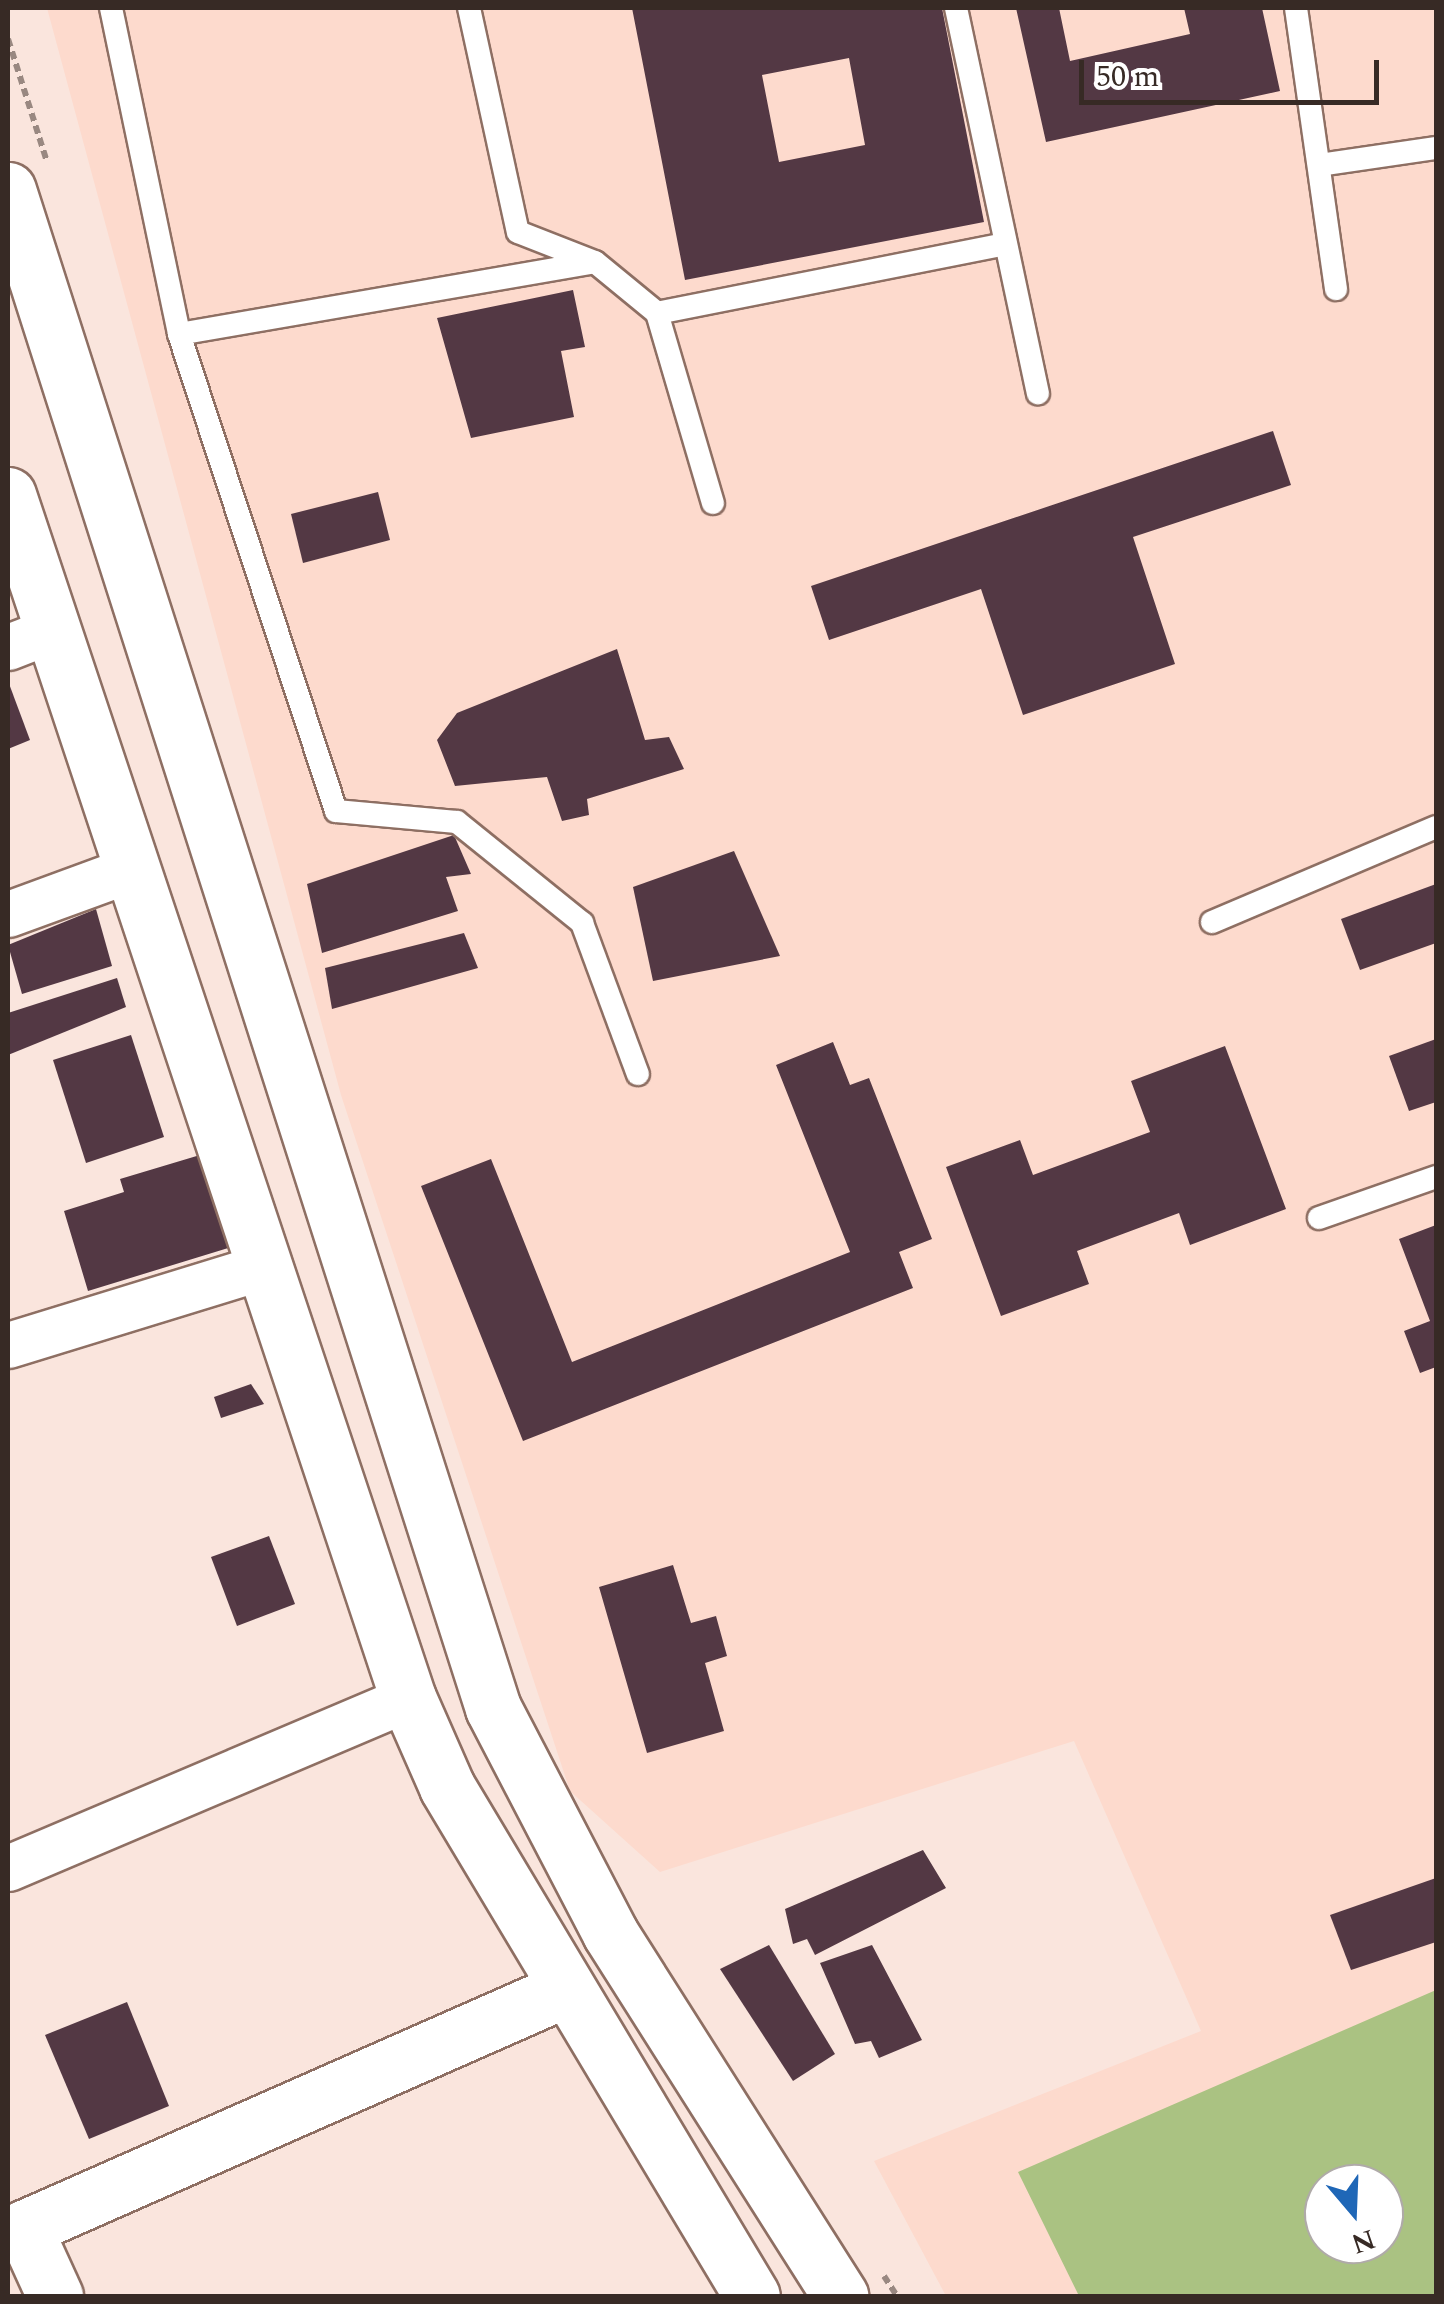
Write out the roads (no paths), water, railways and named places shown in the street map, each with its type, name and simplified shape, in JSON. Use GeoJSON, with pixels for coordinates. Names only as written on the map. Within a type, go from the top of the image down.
{"type":"FeatureCollection","features":[{"type":"Feature","properties":{"kind":"main road"},"geometry":{"type":"LineString","coordinates":[[28,179],[493,1708],[624,1956],[858,2280]]}},
{"type":"Feature","properties":{"kind":"main road"},"geometry":{"type":"LineString","coordinates":[[8,496],[28,638],[132,869],[268,1265],[408,1698],[447,1787],[746,2295]]}},
{"type":"Feature","properties":{"kind":"main road"},"geometry":{"type":"LineString","coordinates":[[54,2296],[16,2232],[566,1988],[624,1956]]}},
{"type":"Feature","properties":{"kind":"street"},"geometry":{"type":"LineString","coordinates":[[8,914],[132,869]]}},
{"type":"Feature","properties":{"kind":"street"},"geometry":{"type":"LineString","coordinates":[[8,1346],[268,1265]]}},
{"type":"Feature","properties":{"kind":"street"},"geometry":{"type":"LineString","coordinates":[[8,1868],[408,1698]]}},
{"type":"Feature","properties":{"kind":"lane"},"geometry":{"type":"LineString","coordinates":[[111,8],[180,334],[336,811],[456,822],[582,922],[638,1074]]}},
{"type":"Feature","properties":{"kind":"lane"},"geometry":{"type":"LineString","coordinates":[[469,8],[518,232],[595,262],[656,313],[713,502]]}},
{"type":"Feature","properties":{"kind":"lane"},"geometry":{"type":"LineString","coordinates":[[956,8],[1038,393]]}},
{"type":"Feature","properties":{"kind":"lane"},"geometry":{"type":"LineString","coordinates":[[1296,8],[1336,288]]}},
{"type":"Feature","properties":{"kind":"lane"},"geometry":{"type":"LineString","coordinates":[[1319,164],[1436,148]]}},
{"type":"Feature","properties":{"kind":"lane"},"geometry":{"type":"LineString","coordinates":[[656,313],[1004,244]]}},
{"type":"Feature","properties":{"kind":"lane"},"geometry":{"type":"LineString","coordinates":[[180,334],[595,262]]}},
{"type":"Feature","properties":{"kind":"lane"},"geometry":{"type":"LineString","coordinates":[[1212,922],[1436,828]]}},
{"type":"Feature","properties":{"kind":"lane"},"geometry":{"type":"LineString","coordinates":[[1318,1218],[1436,1178]]}}]}
